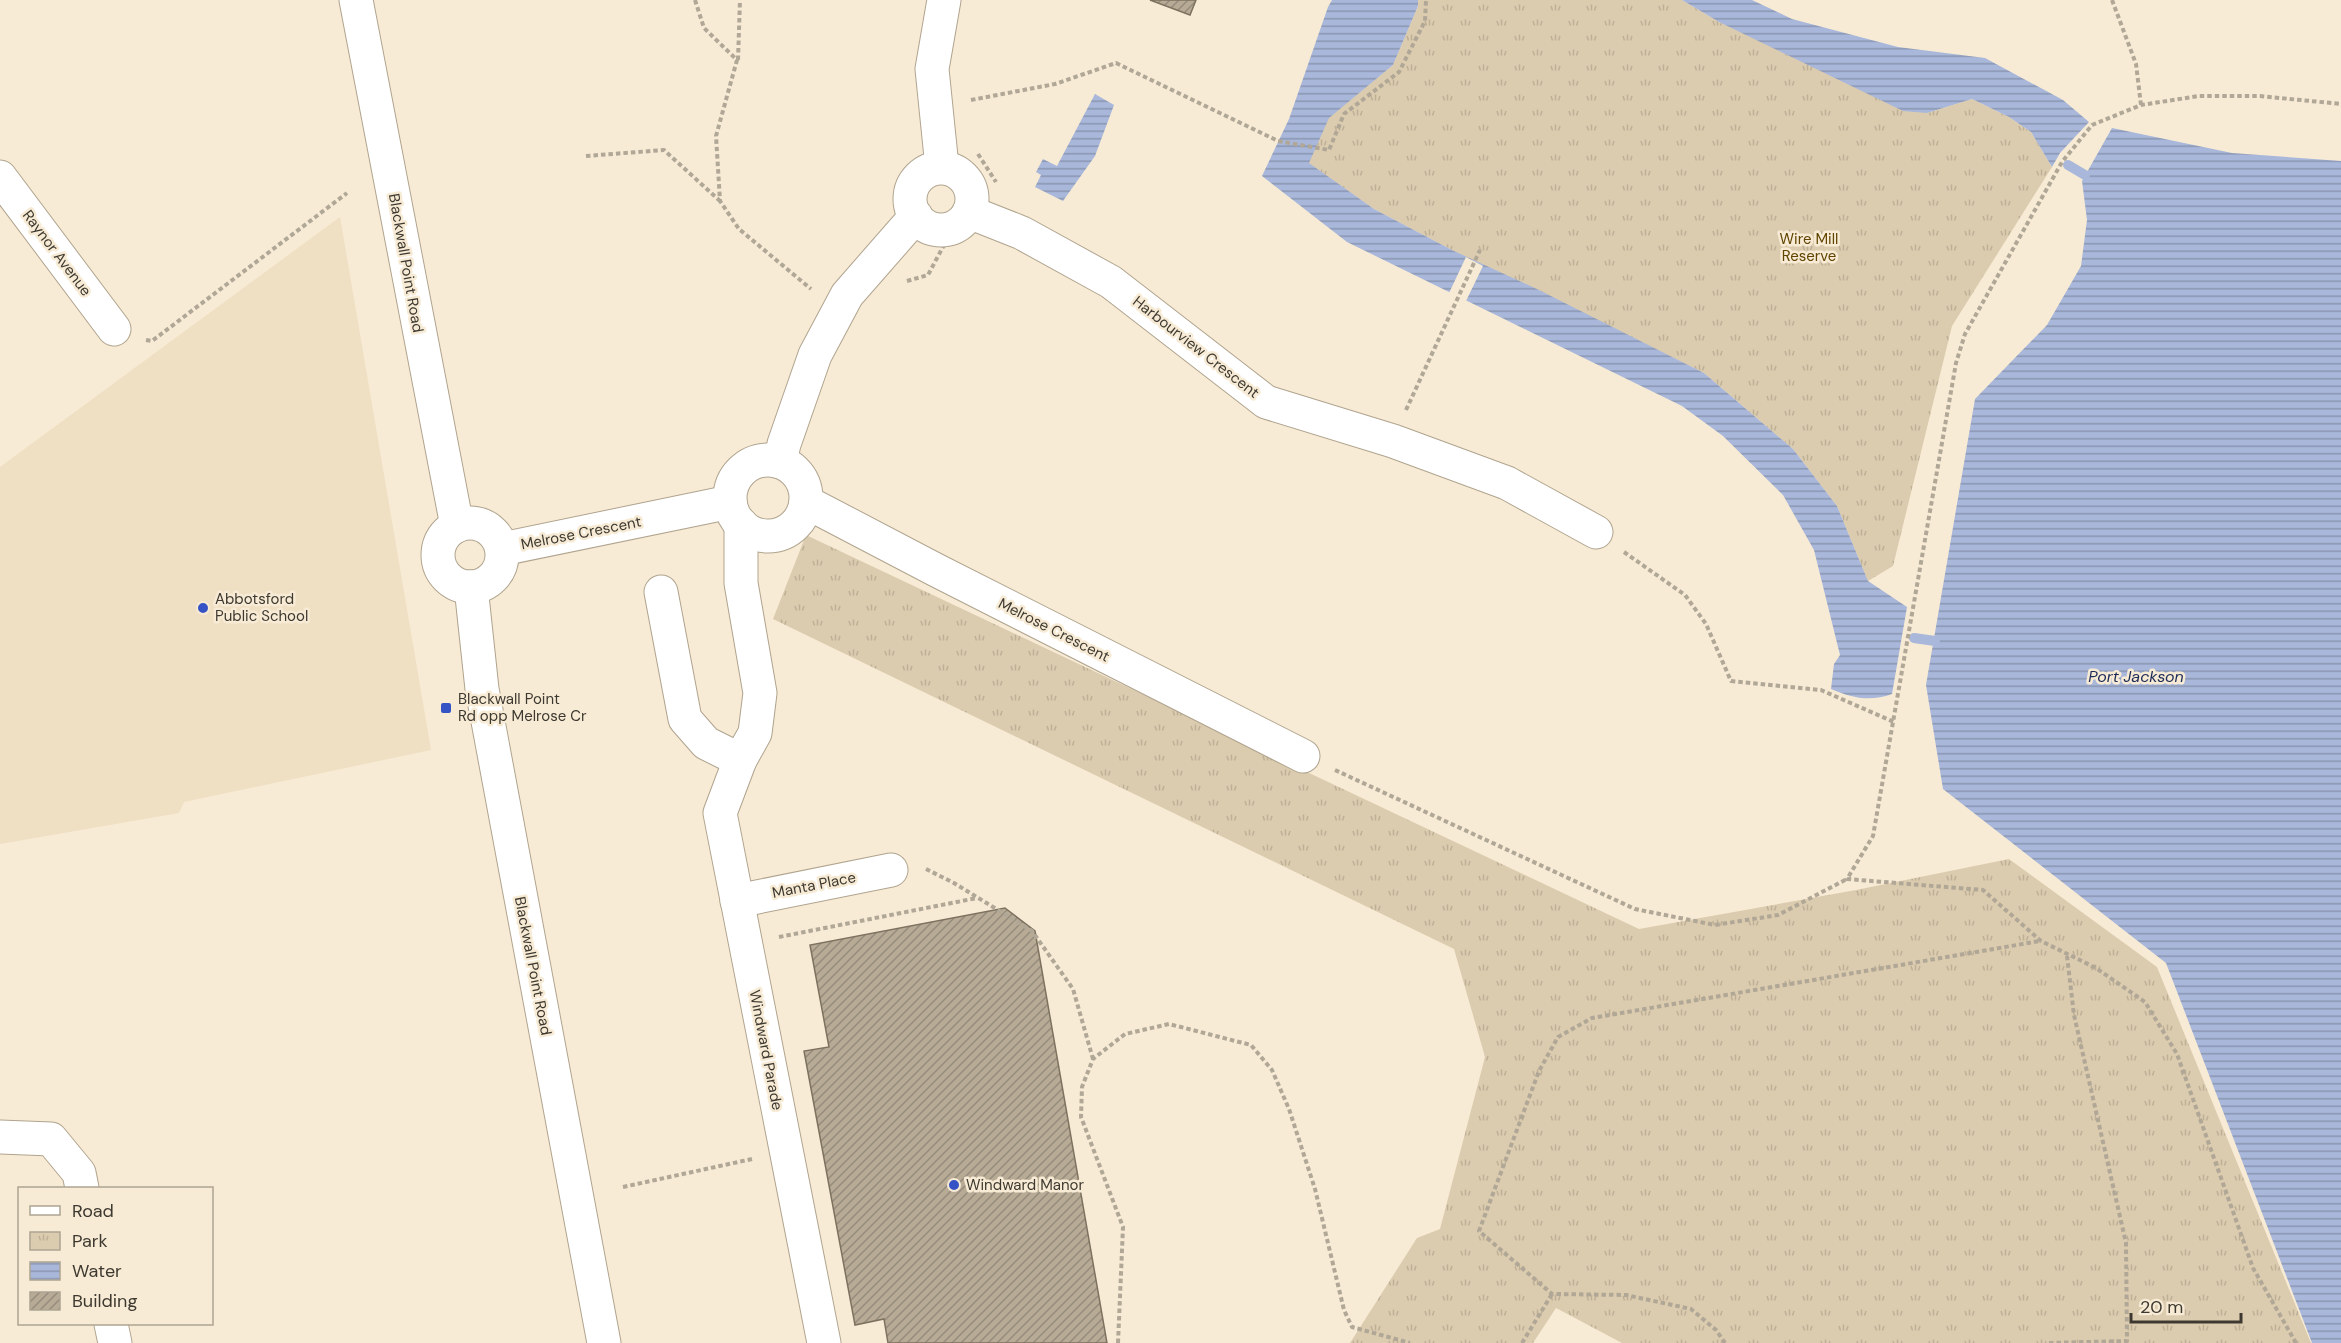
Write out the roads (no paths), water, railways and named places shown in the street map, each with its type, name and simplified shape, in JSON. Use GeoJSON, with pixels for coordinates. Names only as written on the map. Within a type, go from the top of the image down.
{"type":"FeatureCollection","features":[{"type":"Feature","properties":{"kind":"street","name":"Blackwall Point Road"},"geometry":{"type":"LineString","coordinates":[[356,0],[457,526]]}},
{"type":"Feature","properties":{"kind":"street"},"geometry":{"type":"LineString","coordinates":[[942,167],[932,69],[944,0]]}},
{"type":"Feature","properties":{"kind":"street"},"geometry":{"type":"LineString","coordinates":[[942,167],[961,175],[968,183],[972,202],[963,221],[944,230],[933,229],[923,224],[916,216],[910,198],[917,179],[924,173],[942,167]]}},
{"type":"Feature","properties":{"kind":"street","name":"Raynor Avenue"},"geometry":{"type":"LineString","coordinates":[[0,177],[114,329]]}},
{"type":"Feature","properties":{"kind":"street","name":"Harbourview Crescent"},"geometry":{"type":"LineString","coordinates":[[969,212],[1022,233],[1111,282],[1266,402],[1393,441],[1507,483],[1596,532]]}},
{"type":"Feature","properties":{"kind":"street"},"geometry":{"type":"LineString","coordinates":[[780,462],[815,355],[847,296],[916,216]]}},
{"type":"Feature","properties":{"kind":"street"},"geometry":{"type":"LineString","coordinates":[[768,460],[780,462],[792,468],[800,477],[805,489],[806,502],[803,514],[796,524],[775,535],[762,536],[751,531],[735,513],[731,489],[736,477],[745,468],[756,462],[768,460]]}},
{"type":"Feature","properties":{"kind":"street","name":"Melrose Crescent"},"geometry":{"type":"LineString","coordinates":[[806,502],[1303,756]]}},
{"type":"Feature","properties":{"kind":"street","name":"Melrose Crescent"},"geometry":{"type":"LineString","coordinates":[[502,549],[631,524],[735,513]]}},
{"type":"Feature","properties":{"kind":"street","name":"Windward Parade"},"geometry":{"type":"LineString","coordinates":[[735,513],[741,584],[760,693],[755,733],[740,760],[720,813],[824,1343]]}},
{"type":"Feature","properties":{"kind":"street"},"geometry":{"type":"LineString","coordinates":[[476,523],[484,526],[499,540],[502,549],[500,567],[496,576],[480,586],[471,588],[461,586],[445,575],[438,557],[442,539],[448,531],[457,526],[476,523]]}},
{"type":"Feature","properties":{"kind":"street","name":"Blackwall Point Road"},"geometry":{"type":"LineString","coordinates":[[471,588],[482,689],[604,1343]]}},
{"type":"Feature","properties":{"kind":"street"},"geometry":{"type":"LineString","coordinates":[[661,592],[685,719],[706,743],[740,760]]}},
{"type":"Feature","properties":{"kind":"street","name":"Manta Place"},"geometry":{"type":"LineString","coordinates":[[737,901],[891,870]]}},
{"type":"Feature","properties":{"kind":"street"},"geometry":{"type":"LineString","coordinates":[[0,1137],[51,1138],[79,1173],[82,1187]]}},
{"type":"Feature","properties":{"kind":"street"},"geometry":{"type":"LineString","coordinates":[[111,1325],[115,1343]]}},
{"type":"Feature","properties":{"kind":"water"},"geometry":{"type":"Polygon","coordinates":[[[1332,0],[1418,0],[1418,6],[1393,65],[1329,118],[1309,163],[1374,209],[1452,250],[1539,290],[1704,373],[1793,449],[1837,506],[1868,581],[1907,607],[1892,694],[1876,698],[1861,698],[1831,689],[1834,664],[1840,655],[1814,550],[1783,495],[1723,436],[1682,406],[1347,242],[1262,176],[1289,119],[1332,0]]]}},
{"type":"Feature","properties":{"kind":"water"},"geometry":{"type":"Polygon","coordinates":[[[1682,0],[1752,0],[1792,19],[1898,47],[1985,58],[2063,100],[2089,122],[2060,153],[2052,167],[2031,132],[2009,117],[1972,99],[1927,113],[1903,111],[1719,22],[1682,0]]]}},
{"type":"Feature","properties":{"kind":"water"},"geometry":{"type":"Polygon","coordinates":[[[1095,94],[1114,105],[1095,156],[1063,201],[1035,187],[1041,175],[1036,172],[1043,159],[1057,166],[1095,94]]]}},
{"type":"Feature","properties":{"kind":"water","name":"Port Jackson"},"geometry":{"type":"Polygon","coordinates":[[[2112,128],[2232,153],[2341,161],[2341,1343],[2312,1343],[2166,963],[1943,789],[1926,685],[1975,399],[2047,325],[2081,266],[2087,220],[2082,181],[2112,128]]]}},
{"type":"Feature","properties":{"kind":"waterway"},"geometry":{"type":"LineString","coordinates":[[2068,165],[2085,175]]}},
{"type":"Feature","properties":{"kind":"waterway"},"geometry":{"type":"LineString","coordinates":[[1914,638],[1935,641]]}},
{"type":"Feature","properties":{"kind":"place","name":"Abbotsford Public School"},"geometry":{"type":"Point","coordinates":[203,608]}},
{"type":"Feature","properties":{"kind":"place","name":"Blackwall Point Rd opp Melrose Cr"},"geometry":{"type":"Point","coordinates":[446,708]}},
{"type":"Feature","properties":{"kind":"place","name":"Windward Manor"},"geometry":{"type":"Point","coordinates":[954,1185]}},
{"type":"Feature","properties":{"kind":"park label","name":"Wire Mill Reserve"},"geometry":{"type":"Point","coordinates":[1809,248]}}]}
